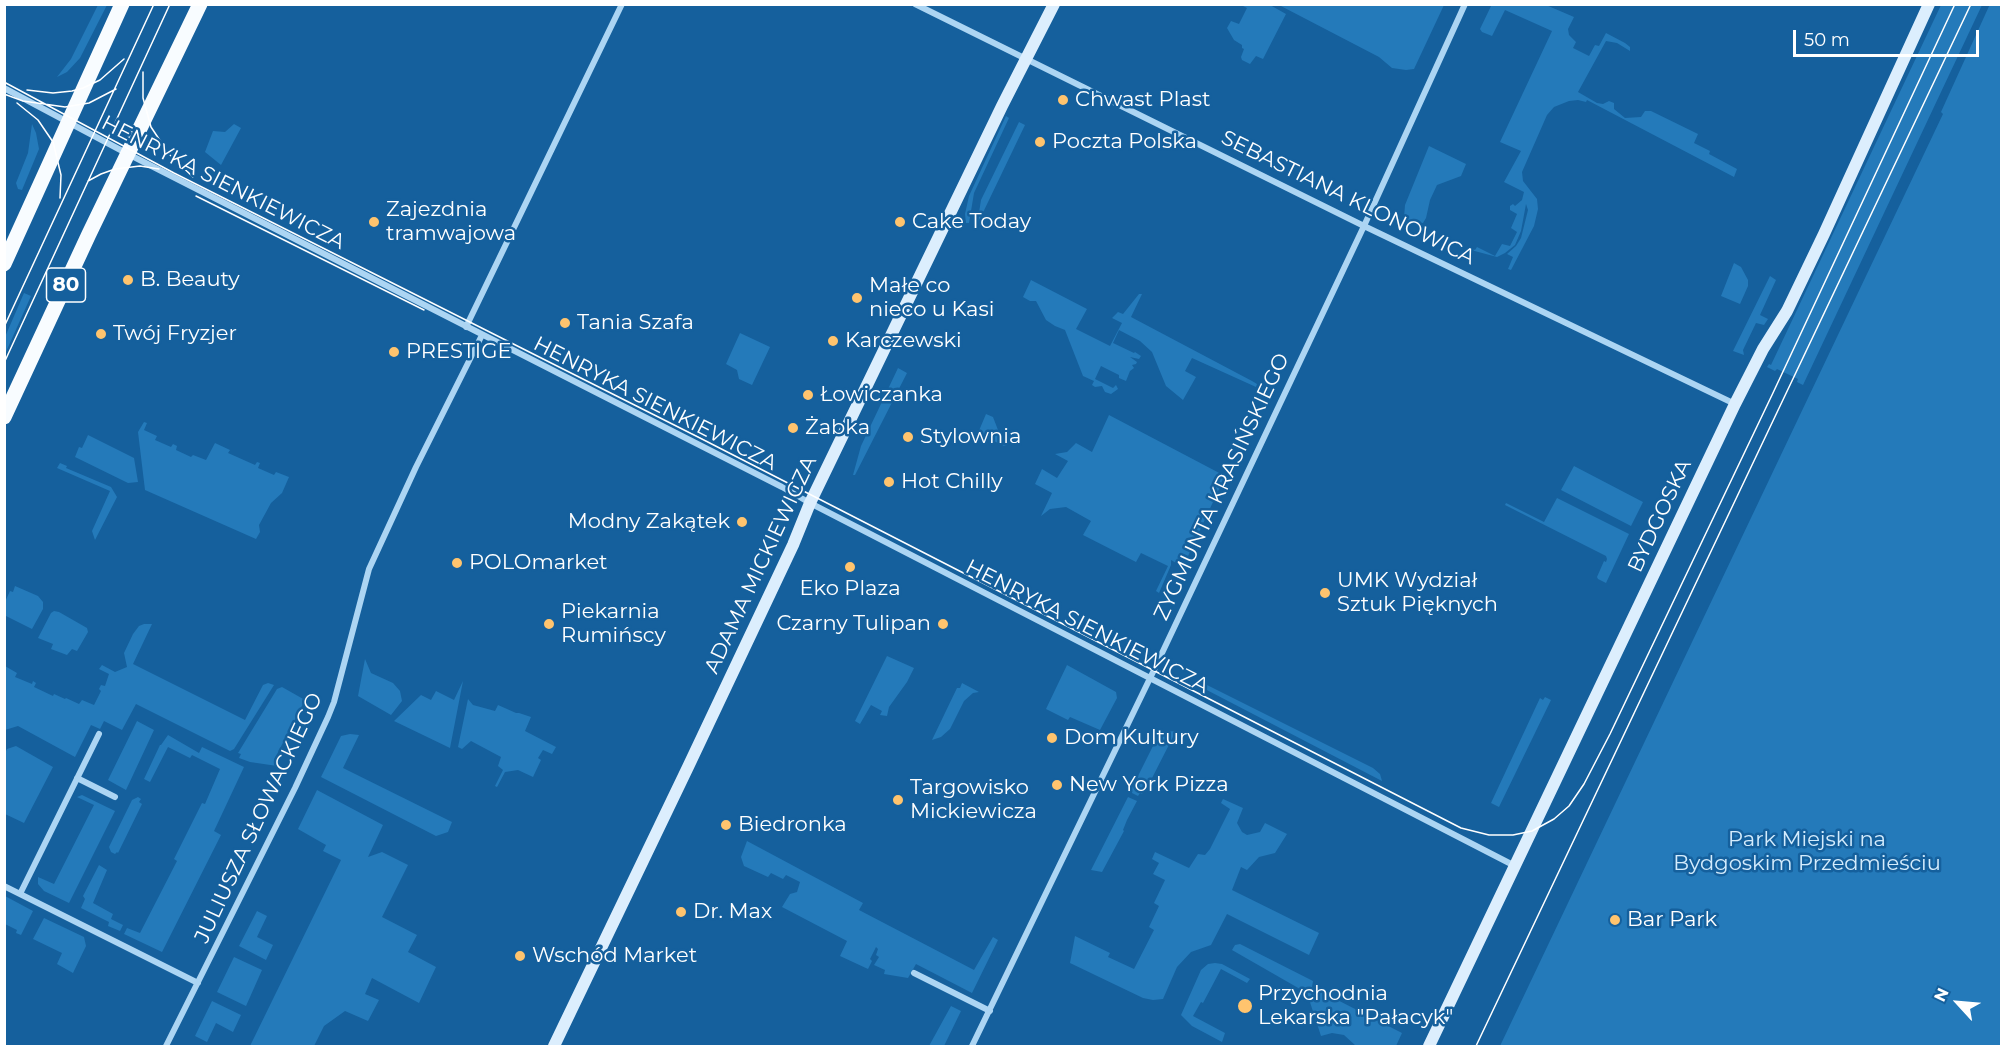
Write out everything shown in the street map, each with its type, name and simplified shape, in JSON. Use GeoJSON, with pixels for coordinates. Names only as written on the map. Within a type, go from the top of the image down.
{"type":"FeatureCollection","features":[{"type":"Feature","properties":{"kind":"main road"},"geometry":{"type":"LineString","coordinates":[[4,264],[122,4]]}},
{"type":"Feature","properties":{"kind":"main road","name":"80"},"geometry":{"type":"LineString","coordinates":[[4,417],[200,4]]}},
{"type":"Feature","properties":{"kind":"street"},"geometry":{"type":"LineString","coordinates":[[466,327],[622,4]]}},
{"type":"Feature","properties":{"kind":"street","name":"SEBASTIANA KLONOWICA"},"geometry":{"type":"LineString","coordinates":[[915,4],[1364,226],[1735,404]]}},
{"type":"Feature","properties":{"kind":"street","name":"ADAMA MICKIEWICZA"},"geometry":{"type":"LineString","coordinates":[[554,1047],[793,545],[810,503],[1054,4]]}},
{"type":"Feature","properties":{"kind":"street","name":"ZYGMUNTA KRASIŃSKIEGO"},"geometry":{"type":"LineString","coordinates":[[972,1047],[1150,678],[1364,226],[1466,4]]}},
{"type":"Feature","properties":{"kind":"street","name":"BYDGOSKA"},"geometry":{"type":"LineString","coordinates":[[1429,1047],[1735,404],[1763,349],[1787,311],[1929,4]]}},
{"type":"Feature","properties":{"kind":"street","name":"HENRYKA SIENKIEWICZA"},"geometry":{"type":"LineString","coordinates":[[4,88],[1515,866]]}},
{"type":"Feature","properties":{"kind":"street","name":"JULIUSZA SŁOWACKIEGO"},"geometry":{"type":"LineString","coordinates":[[166,1047],[296,788],[328,717],[334,702],[361,595],[377,547],[482,335]]}},
{"type":"Feature","properties":{"kind":"street"},"geometry":{"type":"LineString","coordinates":[[20,894],[99,734]]}},
{"type":"Feature","properties":{"kind":"street"},"geometry":{"type":"LineString","coordinates":[[77,778],[115,797]]}},
{"type":"Feature","properties":{"kind":"street"},"geometry":{"type":"LineString","coordinates":[[4,886],[198,983]]}},
{"type":"Feature","properties":{"kind":"street"},"geometry":{"type":"LineString","coordinates":[[914,973],[990,1011]]}},
{"type":"Feature","properties":{"kind":"green space"},"geometry":{"type":"Polygon","coordinates":[[[1492,4],[1546,5],[1574,17],[1568,29],[1569,35],[1576,42],[1573,48],[1589,56],[1595,45],[1599,46],[1606,33],[1625,43],[1630,47],[1630,51],[1617,43],[1606,41],[1578,92],[1597,103],[1603,104],[1609,101],[1614,103],[1614,109],[1625,118],[1641,117],[1645,111],[1651,111],[1698,134],[1694,143],[1737,169],[1734,177],[1587,100],[1586,102],[1569,101],[1554,107],[1547,115],[1522,172],[1523,181],[1537,199],[1538,209],[1534,226],[1511,270],[1508,269],[1513,257],[1507,254],[1516,246],[1521,238],[1528,210],[1526,204],[1521,231],[1515,245],[1497,257],[1471,250],[1477,247],[1495,256],[1502,244],[1510,246],[1517,232],[1511,228],[1517,214],[1510,210],[1510,206],[1513,204],[1515,206],[1522,200],[1524,192],[1504,182],[1521,151],[1500,142],[1552,31],[1505,10],[1492,36],[1482,32],[1480,29],[1492,4]]]}},
{"type":"Feature","properties":{"kind":"green space","name":"Park Miejski na Bydgoskim Przedmieściu"},"geometry":{"type":"Polygon","coordinates":[[[1990,4],[2002,5],[2001,1046],[1500,1046],[1943,114],[1941,112],[1990,4]]]}},
{"type":"Feature","properties":{"kind":"green space"},"geometry":{"type":"Polygon","coordinates":[[[98,5],[107,5],[80,58],[67,72],[57,77],[71,59],[98,5]]]}},
{"type":"Feature","properties":{"kind":"green space"},"geometry":{"type":"Polygon","coordinates":[[[1241,5],[1270,5],[1286,14],[1263,59],[1256,56],[1250,64],[1242,60],[1244,49],[1234,40],[1227,28],[1231,21],[1239,24],[1247,8],[1241,5]]]}},
{"type":"Feature","properties":{"kind":"green space"},"geometry":{"type":"Polygon","coordinates":[[[1279,5],[1444,5],[1414,69],[1406,70],[1392,68],[1379,57],[1279,5]]]}},
{"type":"Feature","properties":{"kind":"green space"},"geometry":{"type":"Polygon","coordinates":[[[1941,5],[1982,5],[1803,385],[1797,382],[1798,379],[1767,367],[1771,365],[1941,5]]]}},
{"type":"Feature","properties":{"kind":"green space"},"geometry":{"type":"Polygon","coordinates":[[[1006,116],[1009,118],[974,193],[969,223],[966,223],[965,214],[969,196],[1006,116]]]}},
{"type":"Feature","properties":{"kind":"green space"},"geometry":{"type":"Polygon","coordinates":[[[1019,122],[1025,125],[977,225],[981,200],[1019,122]]]}},
{"type":"Feature","properties":{"kind":"green space"},"geometry":{"type":"Polygon","coordinates":[[[32,124],[39,149],[22,190],[18,189],[16,183],[28,153],[32,124]]]}},
{"type":"Feature","properties":{"kind":"green space"},"geometry":{"type":"Polygon","coordinates":[[[234,124],[241,128],[221,165],[205,152],[213,131],[225,132],[234,124]]]}},
{"type":"Feature","properties":{"kind":"green space"},"geometry":{"type":"Polygon","coordinates":[[[1429,146],[1466,164],[1461,176],[1437,185],[1430,200],[1426,218],[1423,223],[1414,224],[1404,218],[1405,205],[1429,146]]]}},
{"type":"Feature","properties":{"kind":"green space"},"geometry":{"type":"Polygon","coordinates":[[[1734,263],[1741,267],[1748,280],[1748,286],[1740,304],[1721,296],[1734,263]]]}},
{"type":"Feature","properties":{"kind":"green space"},"geometry":{"type":"Polygon","coordinates":[[[1770,276],[1776,280],[1760,315],[1768,319],[1764,325],[1756,323],[1743,350],[1744,355],[1733,351],[1770,276]]]}},
{"type":"Feature","properties":{"kind":"green space"},"geometry":{"type":"Polygon","coordinates":[[[1031,280],[1087,309],[1076,329],[1110,346],[1122,323],[1112,318],[1118,312],[1123,314],[1139,294],[1142,294],[1131,317],[1252,381],[1257,384],[1256,387],[1192,358],[1185,371],[1196,377],[1183,400],[1166,386],[1152,352],[1140,341],[1119,330],[1113,343],[1141,356],[1139,359],[1130,357],[1137,362],[1132,365],[1134,368],[1130,371],[1126,381],[1101,366],[1095,379],[1113,388],[1116,385],[1118,389],[1111,394],[1105,392],[1102,386],[1095,387],[1092,385],[1094,381],[1083,376],[1065,330],[1046,320],[1036,301],[1023,297],[1031,280]]]}},
{"type":"Feature","properties":{"kind":"green space"},"geometry":{"type":"Polygon","coordinates":[[[24,293],[31,296],[5,354],[5,337],[24,293]]]}},
{"type":"Feature","properties":{"kind":"green space"},"geometry":{"type":"Polygon","coordinates":[[[740,333],[770,347],[752,385],[739,379],[737,370],[726,364],[740,333]]]}},
{"type":"Feature","properties":{"kind":"green space"},"geometry":{"type":"Polygon","coordinates":[[[898,368],[907,373],[853,475],[861,446],[898,368]]]}},
{"type":"Feature","properties":{"kind":"green space"},"geometry":{"type":"Polygon","coordinates":[[[986,414],[993,417],[998,430],[1009,441],[1007,445],[1004,446],[978,433],[986,414]]]}},
{"type":"Feature","properties":{"kind":"green space"},"geometry":{"type":"Polygon","coordinates":[[[1109,415],[1225,476],[1183,567],[1171,560],[1159,593],[1156,591],[1168,566],[1141,553],[1136,562],[1083,535],[1091,521],[1066,507],[1050,509],[1041,516],[1052,493],[1035,484],[1042,469],[1057,478],[1068,461],[1055,454],[1067,452],[1076,443],[1092,452],[1109,415]]]}},
{"type":"Feature","properties":{"kind":"green space"},"geometry":{"type":"Polygon","coordinates":[[[144,422],[147,423],[144,430],[157,436],[155,440],[171,447],[173,444],[177,446],[176,450],[191,457],[193,455],[206,460],[215,443],[230,450],[228,453],[255,465],[257,462],[260,463],[258,468],[274,475],[276,472],[289,477],[282,493],[271,503],[259,525],[260,532],[256,539],[145,490],[138,432],[144,422]]]}},
{"type":"Feature","properties":{"kind":"green space"},"geometry":{"type":"Polygon","coordinates":[[[88,435],[134,458],[138,482],[128,483],[75,457],[88,435]]]}},
{"type":"Feature","properties":{"kind":"green space"},"geometry":{"type":"Polygon","coordinates":[[[60,463],[67,466],[66,468],[111,487],[117,497],[95,540],[92,531],[110,491],[57,468],[60,463]]]}},
{"type":"Feature","properties":{"kind":"green space"},"geometry":{"type":"Polygon","coordinates":[[[1574,466],[1643,502],[1631,526],[1561,490],[1574,466]]]}},
{"type":"Feature","properties":{"kind":"green space"},"geometry":{"type":"Polygon","coordinates":[[[1557,498],[1629,534],[1606,583],[1597,577],[1604,561],[1606,562],[1606,556],[1505,505],[1506,503],[1544,522],[1557,498]]]}},
{"type":"Feature","properties":{"kind":"green space"},"geometry":{"type":"Polygon","coordinates":[[[15,586],[38,596],[43,602],[43,609],[32,629],[6,616],[5,619],[5,602],[15,586]]]}},
{"type":"Feature","properties":{"kind":"green space"},"geometry":{"type":"Polygon","coordinates":[[[54,611],[87,628],[88,632],[77,651],[72,649],[67,655],[51,649],[53,644],[38,638],[54,611]]]}},
{"type":"Feature","properties":{"kind":"green space"},"geometry":{"type":"Polygon","coordinates":[[[152,624],[133,664],[245,720],[263,685],[268,683],[274,685],[234,749],[230,751],[136,704],[122,730],[104,721],[100,729],[91,725],[75,757],[18,726],[5,730],[5,666],[17,673],[15,677],[32,684],[33,681],[36,683],[34,687],[53,696],[54,694],[79,704],[82,700],[94,705],[101,691],[99,689],[101,685],[105,686],[109,674],[99,669],[102,665],[115,672],[127,667],[124,653],[133,634],[139,626],[152,624]]]}},
{"type":"Feature","properties":{"kind":"green space"},"geometry":{"type":"Polygon","coordinates":[[[887,656],[914,668],[889,707],[887,716],[880,715],[882,711],[871,705],[860,724],[855,721],[887,656]]]}},
{"type":"Feature","properties":{"kind":"green space"},"geometry":{"type":"Polygon","coordinates":[[[365,659],[371,673],[393,683],[400,691],[402,701],[391,715],[358,696],[365,659]]]}},
{"type":"Feature","properties":{"kind":"green space"},"geometry":{"type":"Polygon","coordinates":[[[1067,665],[1116,692],[1117,698],[1100,730],[1070,717],[1068,720],[1046,709],[1067,665]]]}},
{"type":"Feature","properties":{"kind":"green space"},"geometry":{"type":"Polygon","coordinates":[[[463,681],[450,748],[394,721],[421,695],[431,700],[436,691],[454,700],[463,681]]]}},
{"type":"Feature","properties":{"kind":"green space"},"geometry":{"type":"Polygon","coordinates":[[[962,683],[979,692],[973,693],[964,701],[950,729],[941,737],[932,740],[957,688],[960,688],[962,683]]]}},
{"type":"Feature","properties":{"kind":"green space"},"geometry":{"type":"Polygon","coordinates":[[[1203,683],[1373,768],[1380,774],[1382,781],[1201,687],[1203,683]]]}},
{"type":"Feature","properties":{"kind":"green space"},"geometry":{"type":"Polygon","coordinates":[[[282,687],[305,700],[274,760],[284,767],[239,758],[241,754],[238,753],[277,689],[282,687]]]}},
{"type":"Feature","properties":{"kind":"green space"},"geometry":{"type":"Polygon","coordinates":[[[1545,697],[1551,700],[1499,807],[1491,803],[1540,698],[1543,700],[1545,697]]]}},
{"type":"Feature","properties":{"kind":"green space"},"geometry":{"type":"Polygon","coordinates":[[[468,699],[473,705],[495,711],[498,705],[531,717],[525,731],[556,747],[552,754],[543,750],[538,758],[541,760],[533,777],[518,770],[505,772],[497,787],[495,786],[503,770],[498,766],[501,757],[471,741],[462,749],[458,747],[468,699]]]}},
{"type":"Feature","properties":{"kind":"green space"},"geometry":{"type":"Polygon","coordinates":[[[137,721],[154,730],[126,790],[108,780],[137,721]]]}},
{"type":"Feature","properties":{"kind":"green space"},"geometry":{"type":"Polygon","coordinates":[[[1176,731],[1142,794],[1138,796],[1130,792],[1160,732],[1176,731]]]}},
{"type":"Feature","properties":{"kind":"green space"},"geometry":{"type":"Polygon","coordinates":[[[168,735],[199,753],[202,747],[244,767],[214,831],[221,835],[162,952],[124,934],[127,928],[140,933],[177,861],[174,859],[202,803],[205,804],[220,769],[192,755],[190,758],[168,747],[150,782],[144,779],[160,745],[168,735]]]}},
{"type":"Feature","properties":{"kind":"green space"},"geometry":{"type":"Polygon","coordinates":[[[359,735],[343,768],[452,822],[448,832],[436,836],[321,777],[341,736],[359,735]]]}},
{"type":"Feature","properties":{"kind":"green space"},"geometry":{"type":"Polygon","coordinates":[[[16,746],[53,767],[24,823],[5,814],[5,753],[7,749],[16,746]]]}},
{"type":"Feature","properties":{"kind":"green space"},"geometry":{"type":"Polygon","coordinates":[[[317,790],[383,825],[368,857],[382,852],[408,865],[382,917],[417,935],[408,952],[436,967],[419,1003],[372,978],[365,994],[379,1000],[368,1021],[345,1011],[324,1026],[314,1046],[250,1046],[341,860],[323,851],[326,845],[298,829],[317,790]]]}},
{"type":"Feature","properties":{"kind":"green space"},"geometry":{"type":"Polygon","coordinates":[[[82,795],[115,811],[69,903],[44,891],[38,884],[38,877],[54,884],[94,805],[77,797],[82,795]]]}},
{"type":"Feature","properties":{"kind":"green space"},"geometry":{"type":"Polygon","coordinates":[[[138,797],[142,804],[118,853],[115,854],[109,847],[132,800],[138,797]]]}},
{"type":"Feature","properties":{"kind":"green space"},"geometry":{"type":"Polygon","coordinates":[[[1128,797],[1137,801],[1124,831],[1102,872],[1091,870],[1128,797]]]}},
{"type":"Feature","properties":{"kind":"green space"},"geometry":{"type":"Polygon","coordinates":[[[1223,799],[1243,808],[1237,823],[1242,832],[1247,835],[1260,832],[1265,823],[1287,834],[1275,853],[1259,857],[1247,870],[1241,867],[1232,890],[1319,933],[1309,955],[1227,914],[1211,945],[1191,952],[1177,967],[1163,999],[1143,998],[1070,963],[1075,936],[1110,953],[1108,957],[1134,969],[1154,930],[1149,927],[1159,906],[1154,903],[1165,880],[1153,874],[1159,863],[1152,859],[1155,852],[1189,868],[1198,854],[1205,855],[1210,849],[1230,809],[1221,803],[1223,799]]]}},
{"type":"Feature","properties":{"kind":"green space"},"geometry":{"type":"Polygon","coordinates":[[[747,841],[863,903],[859,910],[974,970],[993,937],[998,940],[972,993],[916,964],[908,978],[884,974],[885,970],[874,965],[879,957],[876,955],[878,949],[876,947],[868,969],[840,956],[847,941],[782,907],[790,894],[797,892],[800,882],[786,875],[783,879],[771,873],[768,877],[744,866],[741,857],[747,841]]]}},
{"type":"Feature","properties":{"kind":"green space"},"geometry":{"type":"Polygon","coordinates":[[[99,865],[107,870],[93,903],[113,914],[111,919],[123,925],[120,931],[108,926],[109,922],[81,908],[85,899],[83,896],[99,865]]]}},
{"type":"Feature","properties":{"kind":"green space"},"geometry":{"type":"Polygon","coordinates":[[[5,896],[33,911],[21,935],[16,933],[17,930],[5,924],[5,896]]]}},
{"type":"Feature","properties":{"kind":"green space"},"geometry":{"type":"Polygon","coordinates":[[[257,911],[267,916],[257,937],[273,945],[266,960],[239,946],[257,911]]]}},
{"type":"Feature","properties":{"kind":"green space"},"geometry":{"type":"Polygon","coordinates":[[[44,918],[84,937],[86,946],[73,973],[57,964],[62,953],[33,939],[44,918]]]}},
{"type":"Feature","properties":{"kind":"green space"},"geometry":{"type":"Polygon","coordinates":[[[1240,944],[1313,981],[1312,987],[1402,1033],[1396,1046],[1356,1046],[1344,1035],[1332,1033],[1321,1036],[1307,993],[1232,950],[1235,945],[1240,944]]]}},
{"type":"Feature","properties":{"kind":"green space"},"geometry":{"type":"Polygon","coordinates":[[[234,957],[262,970],[246,1006],[217,992],[234,957]]]}},
{"type":"Feature","properties":{"kind":"green space"},"geometry":{"type":"Polygon","coordinates":[[[1208,964],[1222,964],[1250,979],[1247,983],[1221,969],[1203,1003],[1201,1002],[1193,1016],[1225,1033],[1222,1042],[1192,1026],[1181,1015],[1201,970],[1208,964]]]}},
{"type":"Feature","properties":{"kind":"green space"},"geometry":{"type":"Polygon","coordinates":[[[212,1001],[241,1015],[233,1032],[216,1023],[207,1042],[195,1036],[212,1001]]]}},
{"type":"Feature","properties":{"kind":"green space"},"geometry":{"type":"Polygon","coordinates":[[[951,1006],[961,1011],[944,1046],[929,1046],[951,1006]]]}},
{"type":"Feature","properties":{"kind":"tram line"},"geometry":{"type":"LineString","coordinates":[[4,327],[154,4]]}},
{"type":"Feature","properties":{"kind":"tram line"},"geometry":{"type":"LineString","coordinates":[[4,363],[170,4]]}},
{"type":"Feature","properties":{"kind":"tram line"},"geometry":{"type":"LineString","coordinates":[[4,82],[174,173],[700,438],[1461,828],[1489,835],[1513,835],[1532,831],[1554,819],[1569,806],[1584,784],[1772,395],[1955,4]]}},
{"type":"Feature","properties":{"kind":"tram line"},"geometry":{"type":"LineString","coordinates":[[1476,1046],[1971,4]]}},
{"type":"Feature","properties":{"kind":"tram line"},"geometry":{"type":"LineString","coordinates":[[27,90],[53,93],[83,88],[100,80],[124,59]]}},
{"type":"Feature","properties":{"kind":"tram line"},"geometry":{"type":"LineString","coordinates":[[143,72],[143,98],[151,127],[169,154],[193,177]]}},
{"type":"Feature","properties":{"kind":"tram line"},"geometry":{"type":"LineString","coordinates":[[4,94],[23,101],[65,107],[89,103],[116,89]]}},
{"type":"Feature","properties":{"kind":"tram line"},"geometry":{"type":"LineString","coordinates":[[17,103],[38,120],[53,142],[61,175],[60,198]]}},
{"type":"Feature","properties":{"kind":"tram line"},"geometry":{"type":"LineString","coordinates":[[88,181],[115,169],[140,166],[159,169]]}},
{"type":"Feature","properties":{"kind":"tram line"},"geometry":{"type":"LineString","coordinates":[[196,196],[424,310]]}},
{"type":"Feature","properties":{"kind":"place","name":"Chwast Plast"},"geometry":{"type":"Point","coordinates":[1063,100]}},
{"type":"Feature","properties":{"kind":"place","name":"Poczta Polska"},"geometry":{"type":"Point","coordinates":[1040,142]}},
{"type":"Feature","properties":{"kind":"place","name":"Zajezdnia tramwajowa"},"geometry":{"type":"Point","coordinates":[374,222]}},
{"type":"Feature","properties":{"kind":"place","name":"Cake Today"},"geometry":{"type":"Point","coordinates":[900,222]}},
{"type":"Feature","properties":{"kind":"place","name":"B. Beauty"},"geometry":{"type":"Point","coordinates":[128,280]}},
{"type":"Feature","properties":{"kind":"place","name":"Małe co nieco u Kasi"},"geometry":{"type":"Point","coordinates":[857,298]}},
{"type":"Feature","properties":{"kind":"place","name":"Tania Szafa"},"geometry":{"type":"Point","coordinates":[565,323]}},
{"type":"Feature","properties":{"kind":"place","name":"Twój Fryzjer"},"geometry":{"type":"Point","coordinates":[101,334]}},
{"type":"Feature","properties":{"kind":"place","name":"Karczewski"},"geometry":{"type":"Point","coordinates":[833,341]}},
{"type":"Feature","properties":{"kind":"place","name":"PRESTIGE"},"geometry":{"type":"Point","coordinates":[394,352]}},
{"type":"Feature","properties":{"kind":"place","name":"Łowiczanka"},"geometry":{"type":"Point","coordinates":[808,395]}},
{"type":"Feature","properties":{"kind":"place","name":"Żabka"},"geometry":{"type":"Point","coordinates":[793,428]}},
{"type":"Feature","properties":{"kind":"place","name":"Stylownia"},"geometry":{"type":"Point","coordinates":[908,437]}},
{"type":"Feature","properties":{"kind":"place","name":"Hot Chilly"},"geometry":{"type":"Point","coordinates":[889,482]}},
{"type":"Feature","properties":{"kind":"place","name":"Modny Zakątek"},"geometry":{"type":"Point","coordinates":[742,522]}},
{"type":"Feature","properties":{"kind":"place","name":"POLOmarket"},"geometry":{"type":"Point","coordinates":[457,563]}},
{"type":"Feature","properties":{"kind":"place","name":"Eko Plaza"},"geometry":{"type":"Point","coordinates":[850,567]}},
{"type":"Feature","properties":{"kind":"place","name":"UMK Wydział Sztuk Pięknych"},"geometry":{"type":"Point","coordinates":[1325,593]}},
{"type":"Feature","properties":{"kind":"place","name":"Piekarnia Rumińscy"},"geometry":{"type":"Point","coordinates":[549,624]}},
{"type":"Feature","properties":{"kind":"place","name":"Czarny Tulipan"},"geometry":{"type":"Point","coordinates":[943,624]}},
{"type":"Feature","properties":{"kind":"place","name":"Dom Kultury"},"geometry":{"type":"Point","coordinates":[1052,738]}},
{"type":"Feature","properties":{"kind":"place","name":"New York Pizza"},"geometry":{"type":"Point","coordinates":[1057,785]}},
{"type":"Feature","properties":{"kind":"place","name":"Targowisko Mickiewicza"},"geometry":{"type":"Point","coordinates":[898,800]}},
{"type":"Feature","properties":{"kind":"place","name":"Biedronka"},"geometry":{"type":"Point","coordinates":[726,825]}},
{"type":"Feature","properties":{"kind":"place","name":"Dr. Max"},"geometry":{"type":"Point","coordinates":[681,912]}},
{"type":"Feature","properties":{"kind":"place","name":"Bar Park"},"geometry":{"type":"Point","coordinates":[1615,920]}},
{"type":"Feature","properties":{"kind":"place","name":"Wschód Market"},"geometry":{"type":"Point","coordinates":[520,956]}},
{"type":"Feature","properties":{"kind":"place","name":"Przychodnia Lekarska \"Pałacyk\""},"geometry":{"type":"Point","coordinates":[1245,1006]}}]}
